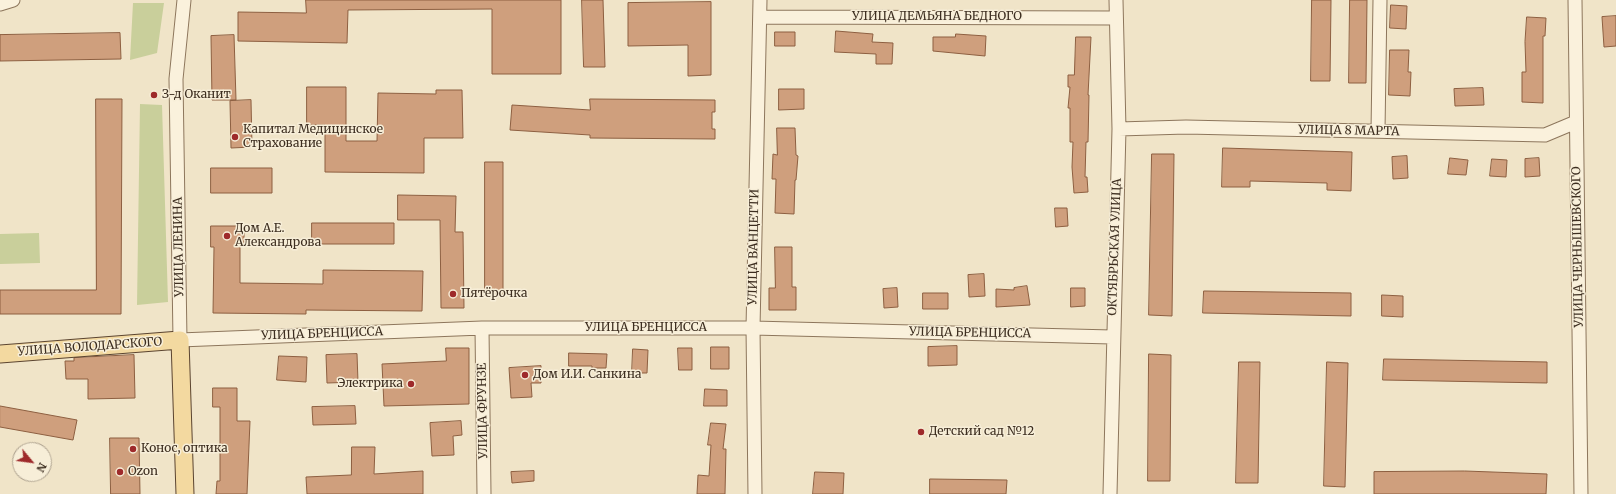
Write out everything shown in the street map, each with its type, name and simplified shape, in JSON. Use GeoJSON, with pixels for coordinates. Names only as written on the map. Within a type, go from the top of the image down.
{"type":"FeatureCollection","features":[{"type":"Feature","properties":{"kind":"main road","name":"УЛИЦА ВОЛОДАРСКОГО"},"geometry":{"type":"LineString","coordinates":[[0,354],[180,340]]}},
{"type":"Feature","properties":{"kind":"main road","name":"УЛИЦА ЛЕНИНА"},"geometry":{"type":"LineString","coordinates":[[180,340],[185,494]]}},
{"type":"Feature","properties":{"kind":"street"},"geometry":{"type":"LineString","coordinates":[[0,4],[13,0]]}},
{"type":"Feature","properties":{"kind":"street","name":"УЛИЦА ЛЕНИНА"},"geometry":{"type":"LineString","coordinates":[[180,340],[176,79],[184,0]]}},
{"type":"Feature","properties":{"kind":"street","name":"УЛИЦА ВАНЦЕТТИ"},"geometry":{"type":"LineString","coordinates":[[755,494],[753,328],[760,0]]}},
{"type":"Feature","properties":{"kind":"street","name":"ОКТЯБРЬСКАЯ УЛИЦА"},"geometry":{"type":"LineString","coordinates":[[1110,494],[1112,337],[1119,129],[1115,18],[1116,0]]}},
{"type":"Feature","properties":{"kind":"street"},"geometry":{"type":"LineString","coordinates":[[1378,131],[1380,0]]}},
{"type":"Feature","properties":{"kind":"street","name":"УЛИЦА ЧЕРНЫШЕВСКОГО"},"geometry":{"type":"LineString","coordinates":[[1575,0],[1581,494]]}},
{"type":"Feature","properties":{"kind":"street","name":"УЛИЦА ДЕМЬЯНА БЕДНОГО"},"geometry":{"type":"LineString","coordinates":[[760,17],[1115,18]]}},
{"type":"Feature","properties":{"kind":"street","name":"УЛИЦА 8 МАРТА"},"geometry":{"type":"LineString","coordinates":[[1119,129],[1186,127],[1545,135],[1576,122]]}},
{"type":"Feature","properties":{"kind":"street","name":"УЛИЦА БРЕНЦИССА"},"geometry":{"type":"LineString","coordinates":[[180,340],[482,328],[753,328],[1112,337]]}},
{"type":"Feature","properties":{"kind":"street","name":"УЛИЦА ФРУНЗЕ"},"geometry":{"type":"LineString","coordinates":[[482,328],[484,494]]}},
{"type":"Feature","properties":{"kind":"green space"},"geometry":{"type":"Polygon","coordinates":[[[133,3],[164,3],[157,53],[130,60],[133,3]]]}},
{"type":"Feature","properties":{"kind":"green space"},"geometry":{"type":"Polygon","coordinates":[[[140,104],[162,105],[168,302],[137,305],[140,104]]]}},
{"type":"Feature","properties":{"kind":"green space"},"geometry":{"type":"Polygon","coordinates":[[[39,233],[40,263],[0,264],[0,234],[39,233]]]}},
{"type":"Feature","properties":{"kind":"building"},"geometry":{"type":"Polygon","coordinates":[[[306,0],[561,0],[561,74],[492,74],[492,9],[348,10],[347,43],[238,41],[238,12],[306,13],[306,0]]]}},
{"type":"Feature","properties":{"kind":"building"},"geometry":{"type":"Polygon","coordinates":[[[582,0],[603,0],[605,67],[584,67],[582,0]]]}},
{"type":"Feature","properties":{"kind":"building"},"geometry":{"type":"Polygon","coordinates":[[[1312,0],[1331,0],[1330,81],[1311,81],[1312,0]]]}},
{"type":"Feature","properties":{"kind":"building"},"geometry":{"type":"Polygon","coordinates":[[[1350,0],[1367,0],[1366,83],[1349,83],[1350,0]]]}},
{"type":"Feature","properties":{"kind":"building"},"geometry":{"type":"Polygon","coordinates":[[[711,2],[711,75],[688,76],[688,45],[628,46],[628,3],[711,2]]]}},
{"type":"Feature","properties":{"kind":"building"},"geometry":{"type":"Polygon","coordinates":[[[1391,5],[1407,6],[1406,29],[1390,28],[1391,5]]]}},
{"type":"Feature","properties":{"kind":"building"},"geometry":{"type":"Polygon","coordinates":[[[1616,16],[1616,46],[1604,47],[1602,17],[1616,16]]]}},
{"type":"Feature","properties":{"kind":"building"},"geometry":{"type":"Polygon","coordinates":[[[1527,17],[1546,18],[1545,36],[1543,36],[1543,103],[1522,102],[1522,72],[1526,72],[1525,42],[1527,17]]]}},
{"type":"Feature","properties":{"kind":"building"},"geometry":{"type":"Polygon","coordinates":[[[836,31],[873,34],[872,42],[893,43],[892,64],[876,64],[876,54],[835,52],[836,31]]]}},
{"type":"Feature","properties":{"kind":"building"},"geometry":{"type":"Polygon","coordinates":[[[775,32],[795,32],[795,46],[775,46],[775,32]]]}},
{"type":"Feature","properties":{"kind":"building"},"geometry":{"type":"Polygon","coordinates":[[[120,33],[121,59],[0,61],[0,35],[120,33]]]}},
{"type":"Feature","properties":{"kind":"building"},"geometry":{"type":"Polygon","coordinates":[[[956,34],[986,36],[985,56],[933,51],[933,37],[955,37],[956,34]]]}},
{"type":"Feature","properties":{"kind":"building"},"geometry":{"type":"Polygon","coordinates":[[[234,35],[236,100],[212,100],[211,36],[234,35]]]}},
{"type":"Feature","properties":{"kind":"building"},"geometry":{"type":"Polygon","coordinates":[[[1076,37],[1091,37],[1088,95],[1088,142],[1086,142],[1085,177],[1087,177],[1088,192],[1074,193],[1072,167],[1073,142],[1070,142],[1070,108],[1068,108],[1070,87],[1068,87],[1068,75],[1074,75],[1076,37]]]}},
{"type":"Feature","properties":{"kind":"building"},"geometry":{"type":"Polygon","coordinates":[[[1390,50],[1409,50],[1408,72],[1411,72],[1410,96],[1389,95],[1390,50]]]}},
{"type":"Feature","properties":{"kind":"building"},"geometry":{"type":"Polygon","coordinates":[[[307,87],[346,87],[346,141],[377,141],[378,93],[436,94],[436,90],[462,90],[463,138],[424,138],[424,173],[325,172],[325,125],[307,125],[307,87]]]}},
{"type":"Feature","properties":{"kind":"building"},"geometry":{"type":"Polygon","coordinates":[[[1483,88],[1484,105],[1455,106],[1454,89],[1483,88]]]}},
{"type":"Feature","properties":{"kind":"building"},"geometry":{"type":"Polygon","coordinates":[[[779,89],[804,89],[804,109],[779,110],[779,89]]]}},
{"type":"Feature","properties":{"kind":"building"},"geometry":{"type":"Polygon","coordinates":[[[96,99],[122,99],[121,314],[0,314],[0,290],[96,290],[96,99]]]}},
{"type":"Feature","properties":{"kind":"building"},"geometry":{"type":"Polygon","coordinates":[[[590,99],[715,100],[715,112],[712,112],[712,129],[715,129],[715,139],[590,138],[590,135],[510,130],[512,105],[590,110],[590,99]]]}},
{"type":"Feature","properties":{"kind":"building"},"geometry":{"type":"Polygon","coordinates":[[[251,100],[252,147],[231,148],[230,101],[251,100]]]}},
{"type":"Feature","properties":{"kind":"building"},"geometry":{"type":"Polygon","coordinates":[[[777,128],[795,128],[796,155],[798,156],[795,180],[794,214],[775,213],[776,179],[772,179],[773,154],[777,155],[777,128]]]}},
{"type":"Feature","properties":{"kind":"building"},"geometry":{"type":"Polygon","coordinates":[[[1223,148],[1352,152],[1351,191],[1327,190],[1327,183],[1250,181],[1250,187],[1222,187],[1223,148]]]}},
{"type":"Feature","properties":{"kind":"building"},"geometry":{"type":"Polygon","coordinates":[[[1152,154],[1174,154],[1172,316],[1149,315],[1152,154]]]}},
{"type":"Feature","properties":{"kind":"building"},"geometry":{"type":"Polygon","coordinates":[[[1407,156],[1408,178],[1393,179],[1392,157],[1407,156]]]}},
{"type":"Feature","properties":{"kind":"building"},"geometry":{"type":"Polygon","coordinates":[[[1450,158],[1468,160],[1466,175],[1448,174],[1450,158]]]}},
{"type":"Feature","properties":{"kind":"building"},"geometry":{"type":"Polygon","coordinates":[[[1539,158],[1540,176],[1525,177],[1525,159],[1539,158]]]}},
{"type":"Feature","properties":{"kind":"building"},"geometry":{"type":"Polygon","coordinates":[[[1492,159],[1507,160],[1506,177],[1490,176],[1492,159]]]}},
{"type":"Feature","properties":{"kind":"building"},"geometry":{"type":"Polygon","coordinates":[[[485,162],[503,162],[503,296],[485,296],[485,162]]]}},
{"type":"Feature","properties":{"kind":"building"},"geometry":{"type":"Polygon","coordinates":[[[211,168],[272,168],[272,193],[211,193],[211,168]]]}},
{"type":"Feature","properties":{"kind":"building"},"geometry":{"type":"Polygon","coordinates":[[[398,195],[456,196],[455,232],[463,232],[464,308],[441,308],[440,220],[398,220],[398,195]]]}},
{"type":"Feature","properties":{"kind":"building"},"geometry":{"type":"Polygon","coordinates":[[[1055,208],[1067,208],[1068,226],[1056,227],[1055,208]]]}},
{"type":"Feature","properties":{"kind":"building"},"geometry":{"type":"Polygon","coordinates":[[[312,223],[394,223],[394,244],[312,244],[312,223]]]}},
{"type":"Feature","properties":{"kind":"building"},"geometry":{"type":"Polygon","coordinates":[[[211,226],[244,226],[244,246],[240,246],[240,283],[323,284],[323,270],[423,271],[422,311],[306,310],[306,314],[213,313],[214,247],[211,247],[211,226]]]}},
{"type":"Feature","properties":{"kind":"building"},"geometry":{"type":"Polygon","coordinates":[[[775,247],[792,247],[792,287],[796,287],[796,310],[769,310],[769,288],[775,288],[775,247]]]}},
{"type":"Feature","properties":{"kind":"building"},"geometry":{"type":"Polygon","coordinates":[[[984,274],[985,296],[969,297],[968,275],[984,274]]]}},
{"type":"Feature","properties":{"kind":"building"},"geometry":{"type":"Polygon","coordinates":[[[1027,286],[1030,305],[996,307],[996,289],[1014,290],[1014,288],[1027,286]]]}},
{"type":"Feature","properties":{"kind":"building"},"geometry":{"type":"Polygon","coordinates":[[[897,288],[898,307],[884,308],[883,289],[897,288]]]}},
{"type":"Feature","properties":{"kind":"building"},"geometry":{"type":"Polygon","coordinates":[[[1071,288],[1085,288],[1085,306],[1071,307],[1071,288]]]}},
{"type":"Feature","properties":{"kind":"building"},"geometry":{"type":"Polygon","coordinates":[[[1204,291],[1351,293],[1351,316],[1203,313],[1204,291]]]}},
{"type":"Feature","properties":{"kind":"building"},"geometry":{"type":"Polygon","coordinates":[[[923,293],[948,293],[948,309],[923,309],[923,293]]]}},
{"type":"Feature","properties":{"kind":"building"},"geometry":{"type":"Polygon","coordinates":[[[1382,295],[1403,296],[1403,317],[1382,316],[1382,295]]]}},
{"type":"Feature","properties":{"kind":"building"},"geometry":{"type":"Polygon","coordinates":[[[957,346],[957,365],[928,366],[928,347],[957,346]]]}},
{"type":"Feature","properties":{"kind":"building"},"geometry":{"type":"Polygon","coordinates":[[[711,347],[729,347],[729,369],[711,369],[711,347]]]}},
{"type":"Feature","properties":{"kind":"building"},"geometry":{"type":"Polygon","coordinates":[[[446,348],[469,348],[469,404],[384,406],[382,364],[446,361],[446,348]]]}},
{"type":"Feature","properties":{"kind":"building"},"geometry":{"type":"Polygon","coordinates":[[[678,348],[692,348],[692,370],[679,370],[678,348]]]}},
{"type":"Feature","properties":{"kind":"building"},"geometry":{"type":"Polygon","coordinates":[[[633,349],[648,350],[647,373],[632,373],[633,349]]]}},
{"type":"Feature","properties":{"kind":"building"},"geometry":{"type":"Polygon","coordinates":[[[569,353],[607,354],[606,368],[592,368],[592,366],[569,366],[569,353]]]}},
{"type":"Feature","properties":{"kind":"building"},"geometry":{"type":"Polygon","coordinates":[[[357,354],[358,382],[327,383],[326,355],[357,354]]]}},
{"type":"Feature","properties":{"kind":"building"},"geometry":{"type":"Polygon","coordinates":[[[1149,354],[1171,355],[1170,481],[1148,481],[1149,354]]]}},
{"type":"Feature","properties":{"kind":"building"},"geometry":{"type":"Polygon","coordinates":[[[134,355],[135,398],[88,399],[88,379],[66,379],[65,361],[74,361],[74,358],[134,355]]]}},
{"type":"Feature","properties":{"kind":"building"},"geometry":{"type":"Polygon","coordinates":[[[279,356],[307,357],[306,382],[277,380],[279,356]]]}},
{"type":"Feature","properties":{"kind":"building"},"geometry":{"type":"Polygon","coordinates":[[[1384,359],[1547,362],[1547,383],[1383,380],[1384,359]]]}},
{"type":"Feature","properties":{"kind":"building"},"geometry":{"type":"Polygon","coordinates":[[[1239,362],[1260,362],[1258,483],[1236,483],[1239,362]]]}},
{"type":"Feature","properties":{"kind":"building"},"geometry":{"type":"Polygon","coordinates":[[[1327,362],[1348,363],[1345,487],[1324,486],[1327,362]]]}},
{"type":"Feature","properties":{"kind":"building","name":"Дом И.И. Санкина"},"geometry":{"type":"Polygon","coordinates":[[[541,366],[541,383],[531,383],[532,397],[511,398],[509,368],[541,366]]]}},
{"type":"Feature","properties":{"kind":"building"},"geometry":{"type":"Polygon","coordinates":[[[213,388],[237,388],[237,421],[250,421],[247,494],[216,494],[217,481],[220,481],[220,407],[213,407],[213,388]]]}},
{"type":"Feature","properties":{"kind":"building"},"geometry":{"type":"Polygon","coordinates":[[[705,389],[727,390],[727,406],[704,406],[705,389]]]}},
{"type":"Feature","properties":{"kind":"building"},"geometry":{"type":"Polygon","coordinates":[[[0,406],[77,420],[73,440],[0,427],[0,406]]]}},
{"type":"Feature","properties":{"kind":"building"},"geometry":{"type":"Polygon","coordinates":[[[355,406],[356,424],[313,425],[312,407],[355,406]]]}},
{"type":"Feature","properties":{"kind":"building"},"geometry":{"type":"Polygon","coordinates":[[[461,421],[462,435],[453,436],[454,455],[432,456],[430,423],[461,421]]]}},
{"type":"Feature","properties":{"kind":"building"},"geometry":{"type":"Polygon","coordinates":[[[711,423],[726,424],[723,449],[726,449],[725,494],[697,494],[698,475],[709,476],[711,445],[708,445],[711,423]]]}},
{"type":"Feature","properties":{"kind":"building"},"geometry":{"type":"Polygon","coordinates":[[[110,438],[139,438],[140,494],[111,494],[110,438]]]}},
{"type":"Feature","properties":{"kind":"building"},"geometry":{"type":"Polygon","coordinates":[[[352,447],[375,447],[374,474],[423,471],[423,494],[307,494],[306,477],[351,475],[352,447]]]}},
{"type":"Feature","properties":{"kind":"building"},"geometry":{"type":"Polygon","coordinates":[[[534,471],[534,481],[512,483],[511,472],[534,471]]]}},
{"type":"Feature","properties":{"kind":"building"},"geometry":{"type":"Polygon","coordinates":[[[1465,471],[1547,474],[1546,494],[1374,494],[1374,472],[1465,471]]]}},
{"type":"Feature","properties":{"kind":"building"},"geometry":{"type":"Polygon","coordinates":[[[815,472],[844,473],[843,494],[813,494],[815,472]]]}},
{"type":"Feature","properties":{"kind":"building"},"geometry":{"type":"Polygon","coordinates":[[[930,479],[1007,480],[1006,494],[930,494],[930,479]]]}},
{"type":"Feature","properties":{"kind":"place","name":"З-д Оканит"},"geometry":{"type":"Point","coordinates":[154,95]}},
{"type":"Feature","properties":{"kind":"place","name":"Капитал Медицинское Страхование"},"geometry":{"type":"Point","coordinates":[235,137]}},
{"type":"Feature","properties":{"kind":"place","name":"Дом А.Е. Александрова"},"geometry":{"type":"Point","coordinates":[227,236]}},
{"type":"Feature","properties":{"kind":"place","name":"Пятёрочка"},"geometry":{"type":"Point","coordinates":[453,294]}},
{"type":"Feature","properties":{"kind":"place","name":"Дом И.И. Санкина"},"geometry":{"type":"Point","coordinates":[525,375]}},
{"type":"Feature","properties":{"kind":"place","name":"Электрика"},"geometry":{"type":"Point","coordinates":[411,384]}},
{"type":"Feature","properties":{"kind":"place","name":"Детский сад №12"},"geometry":{"type":"Point","coordinates":[921,432]}},
{"type":"Feature","properties":{"kind":"place","name":"Конос, оптика"},"geometry":{"type":"Point","coordinates":[133,449]}},
{"type":"Feature","properties":{"kind":"place","name":"Ozon"},"geometry":{"type":"Point","coordinates":[120,472]}}]}
